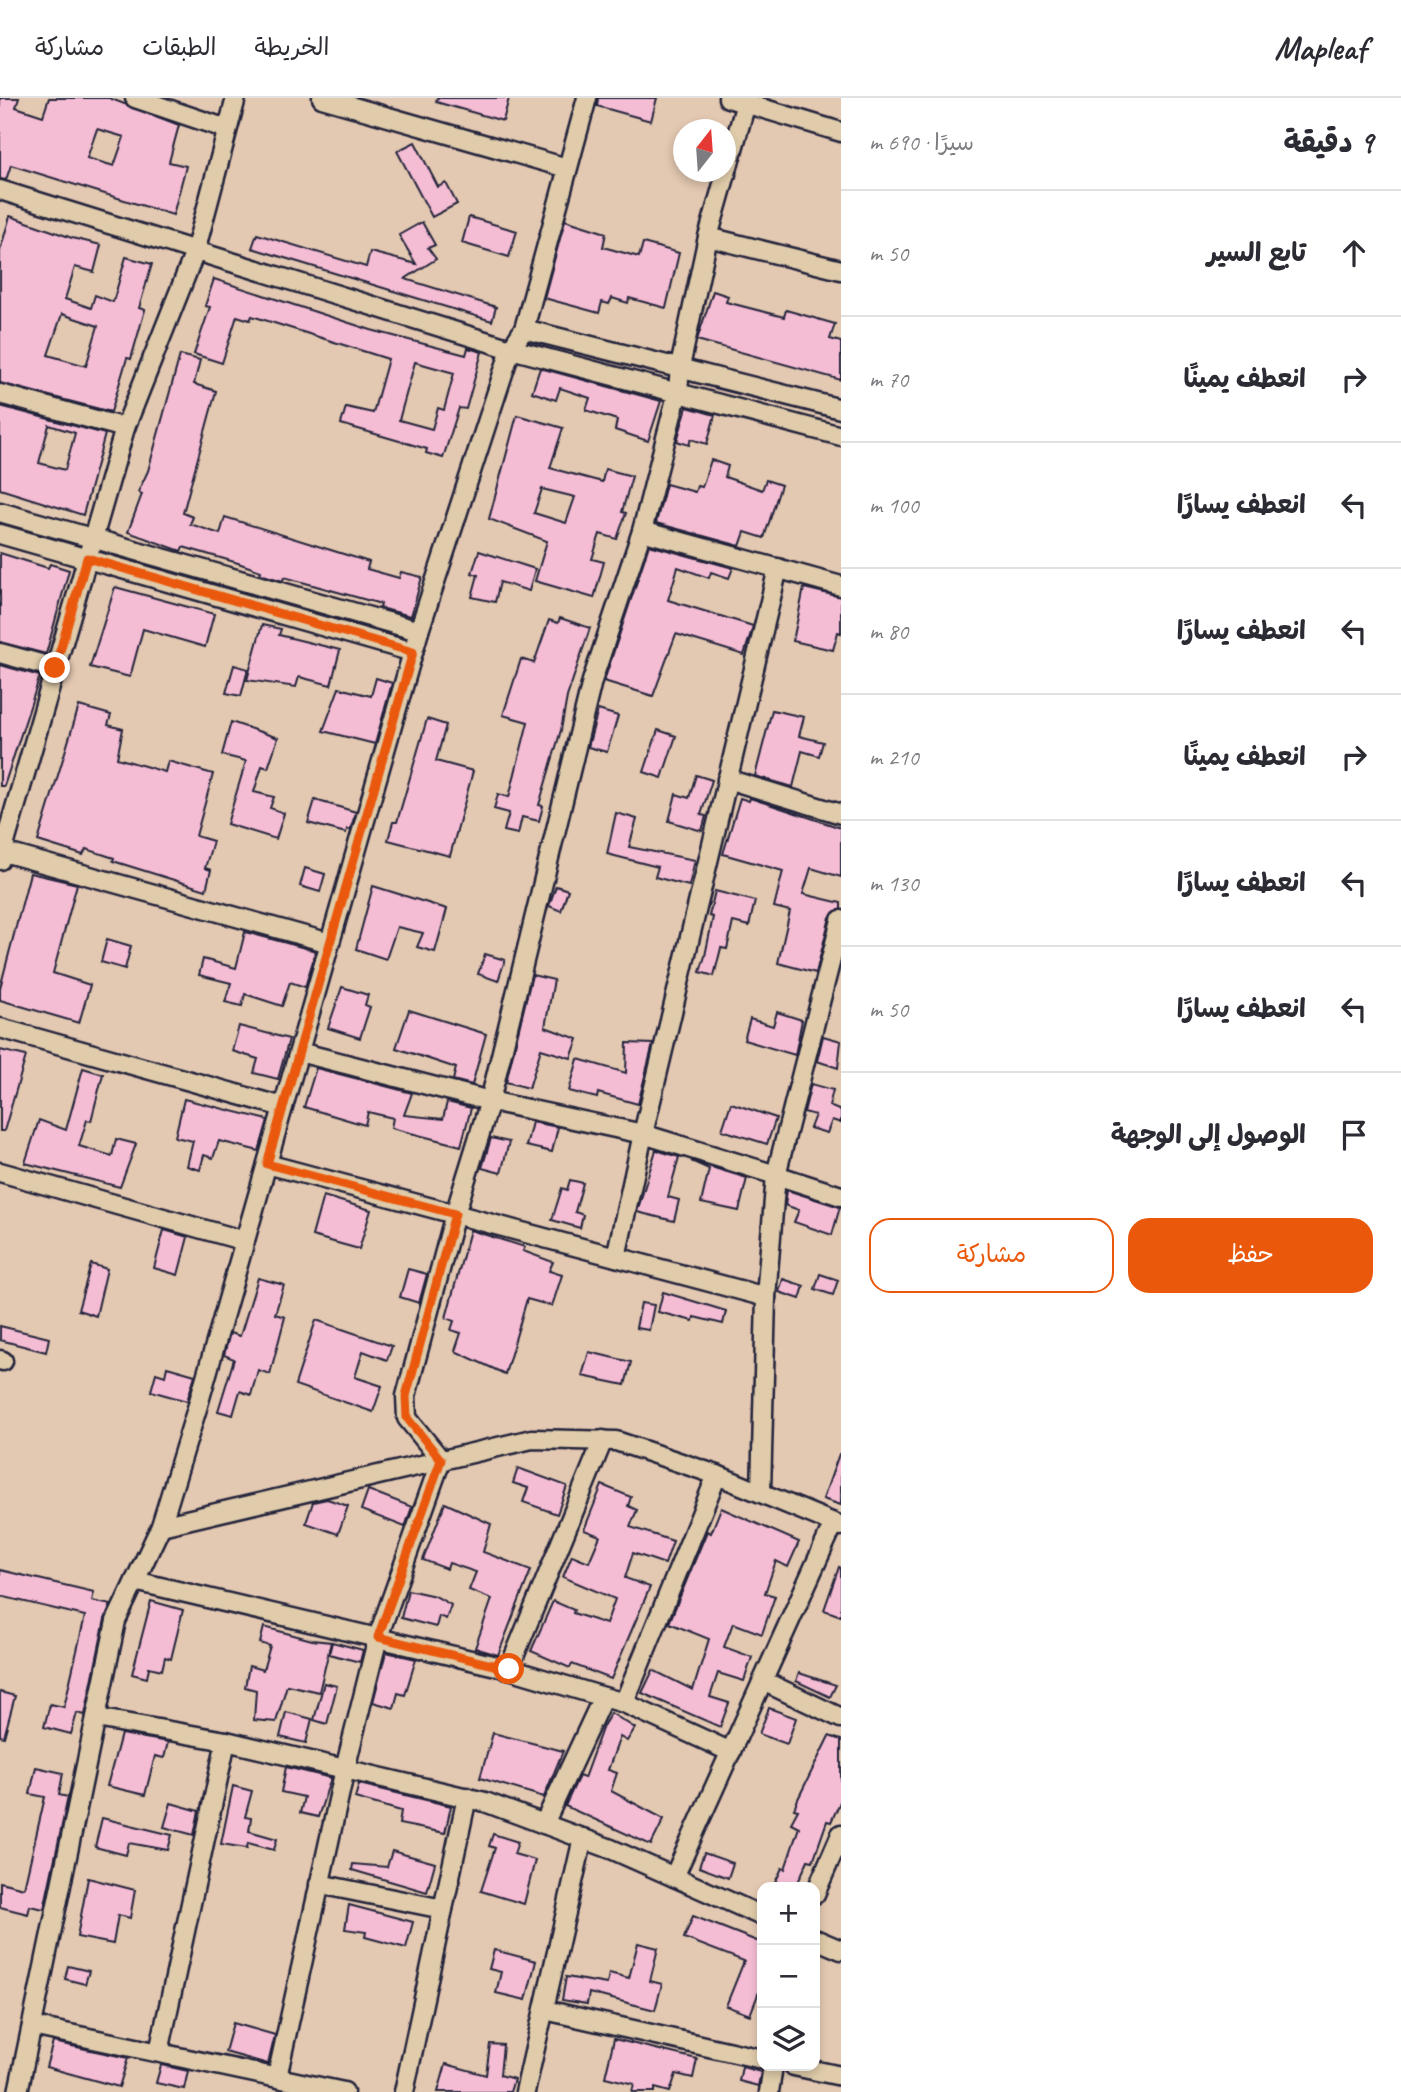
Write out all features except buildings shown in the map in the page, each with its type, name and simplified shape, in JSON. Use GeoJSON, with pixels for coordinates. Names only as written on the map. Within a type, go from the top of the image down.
{"type":"FeatureCollection","features":[{"type":"Feature","properties":{"kind":"street"},"geometry":{"type":"LineString","coordinates":[[135,98],[227,129]]}},
{"type":"Feature","properties":{"kind":"street"},"geometry":{"type":"LineString","coordinates":[[236,98],[195,252],[125,428],[1,854],[330,943]]}},
{"type":"Feature","properties":{"kind":"street"},"geometry":{"type":"LineString","coordinates":[[321,98],[567,169]]}},
{"type":"Feature","properties":{"kind":"street"},"geometry":{"type":"LineString","coordinates":[[18,2092],[116,1621],[161,1526],[419,631],[511,349],[524,329],[587,98]]}},
{"type":"Feature","properties":{"kind":"street"},"geometry":{"type":"LineString","coordinates":[[441,1460],[407,1418],[406,1396],[455,1214],[490,1101],[592,681],[642,531],[678,391],[680,367],[737,100],[841,132]]}},
{"type":"Feature","properties":{"kind":"street"},"geometry":{"type":"LineString","coordinates":[[0,190],[511,349],[841,436]]}},
{"type":"Feature","properties":{"kind":"street"},"geometry":{"type":"LineString","coordinates":[[708,237],[841,270]]}},
{"type":"Feature","properties":{"kind":"street"},"geometry":{"type":"LineString","coordinates":[[524,329],[841,409]]}},
{"type":"Feature","properties":{"kind":"street"},"geometry":{"type":"LineString","coordinates":[[0,394],[125,428]]}},
{"type":"Feature","properties":{"kind":"street"},"geometry":{"type":"LineString","coordinates":[[0,512],[419,631]]}},
{"type":"Feature","properties":{"kind":"street"},"geometry":{"type":"LineString","coordinates":[[642,531],[841,586]]}},
{"type":"Feature","properties":{"kind":"street"},"geometry":{"type":"LineString","coordinates":[[0,534],[413,652]]}},
{"type":"Feature","properties":{"kind":"street"},"geometry":{"type":"LineString","coordinates":[[616,1257],[778,568]]}},
{"type":"Feature","properties":{"kind":"street"},"geometry":{"type":"LineString","coordinates":[[0,653],[55,668]]}},
{"type":"Feature","properties":{"kind":"street"},"geometry":{"type":"LineString","coordinates":[[727,779],[841,814]]}},
{"type":"Feature","properties":{"kind":"street"},"geometry":{"type":"LineString","coordinates":[[761,1492],[766,1297],[776,1175],[841,920]]}},
{"type":"Feature","properties":{"kind":"street"},"geometry":{"type":"LineString","coordinates":[[0,1028],[283,1107]]}},
{"type":"Feature","properties":{"kind":"street"},"geometry":{"type":"LineString","coordinates":[[299,1052],[490,1101],[643,1133],[841,1196]]}},
{"type":"Feature","properties":{"kind":"street"},"geometry":{"type":"LineString","coordinates":[[267,1164],[766,1297]]}},
{"type":"Feature","properties":{"kind":"street"},"geometry":{"type":"LineString","coordinates":[[0,1172],[245,1241]]}},
{"type":"Feature","properties":{"kind":"street"},"geometry":{"type":"LineString","coordinates":[[161,1526],[531,1439],[616,1441],[717,1475],[837,1525],[674,1877]]}},
{"type":"Feature","properties":{"kind":"street"},"geometry":{"type":"LineString","coordinates":[[509,1669],[603,1440]]}},
{"type":"Feature","properties":{"kind":"street"},"geometry":{"type":"LineString","coordinates":[[276,2077],[345,1769],[378,1637],[441,1460]]}},
{"type":"Feature","properties":{"kind":"street"},"geometry":{"type":"LineString","coordinates":[[624,1703],[717,1475]]}},
{"type":"Feature","properties":{"kind":"street"},"geometry":{"type":"LineString","coordinates":[[135,1581],[509,1669],[624,1703],[731,1752]]}},
{"type":"Feature","properties":{"kind":"street"},"geometry":{"type":"LineString","coordinates":[[763,1681],[841,1718]]}},
{"type":"Feature","properties":{"kind":"street"},"geometry":{"type":"LineString","coordinates":[[544,1824],[603,1697]]}},
{"type":"Feature","properties":{"kind":"street"},"geometry":{"type":"LineString","coordinates":[[96,1718],[226,1741],[467,1797],[583,1838],[757,1914]]}},
{"type":"Feature","properties":{"kind":"street"},"geometry":{"type":"LineString","coordinates":[[159,2052],[226,1741]]}},
{"type":"Feature","properties":{"kind":"street"},"geometry":{"type":"LineString","coordinates":[[404,2092],[467,1797]]}},
{"type":"Feature","properties":{"kind":"street"},"geometry":{"type":"LineString","coordinates":[[820,1882],[841,1834]]}},
{"type":"Feature","properties":{"kind":"street"},"geometry":{"type":"LineString","coordinates":[[526,2092],[583,1838]]}},
{"type":"Feature","properties":{"kind":"street"},"geometry":{"type":"LineString","coordinates":[[319,1884],[443,1909]]}},
{"type":"Feature","properties":{"kind":"street"},"geometry":{"type":"LineString","coordinates":[[820,1941],[841,1950]]}},
{"type":"Feature","properties":{"kind":"street"},"geometry":{"type":"LineString","coordinates":[[545,2010],[757,2058]]}},
{"type":"Feature","properties":{"kind":"street"},"geometry":{"type":"LineString","coordinates":[[32,2026],[344,2092]]}},
{"type":"Feature","properties":{"kind":"street"},"geometry":{"type":"LineString","coordinates":[[769,2092],[772,2071]]}},
{"type":"Feature","properties":{"kind":"street"},"geometry":{"type":"LineString","coordinates":[[818,2071],[841,2076]]}},
{"type":"Feature","properties":{"kind":"route"},"geometry":{"type":"LineString","coordinates":[[55,668],[87,558],[413,652],[267,1164],[455,1214],[406,1396],[407,1418],[441,1460],[378,1637],[509,1669]]}}]}
